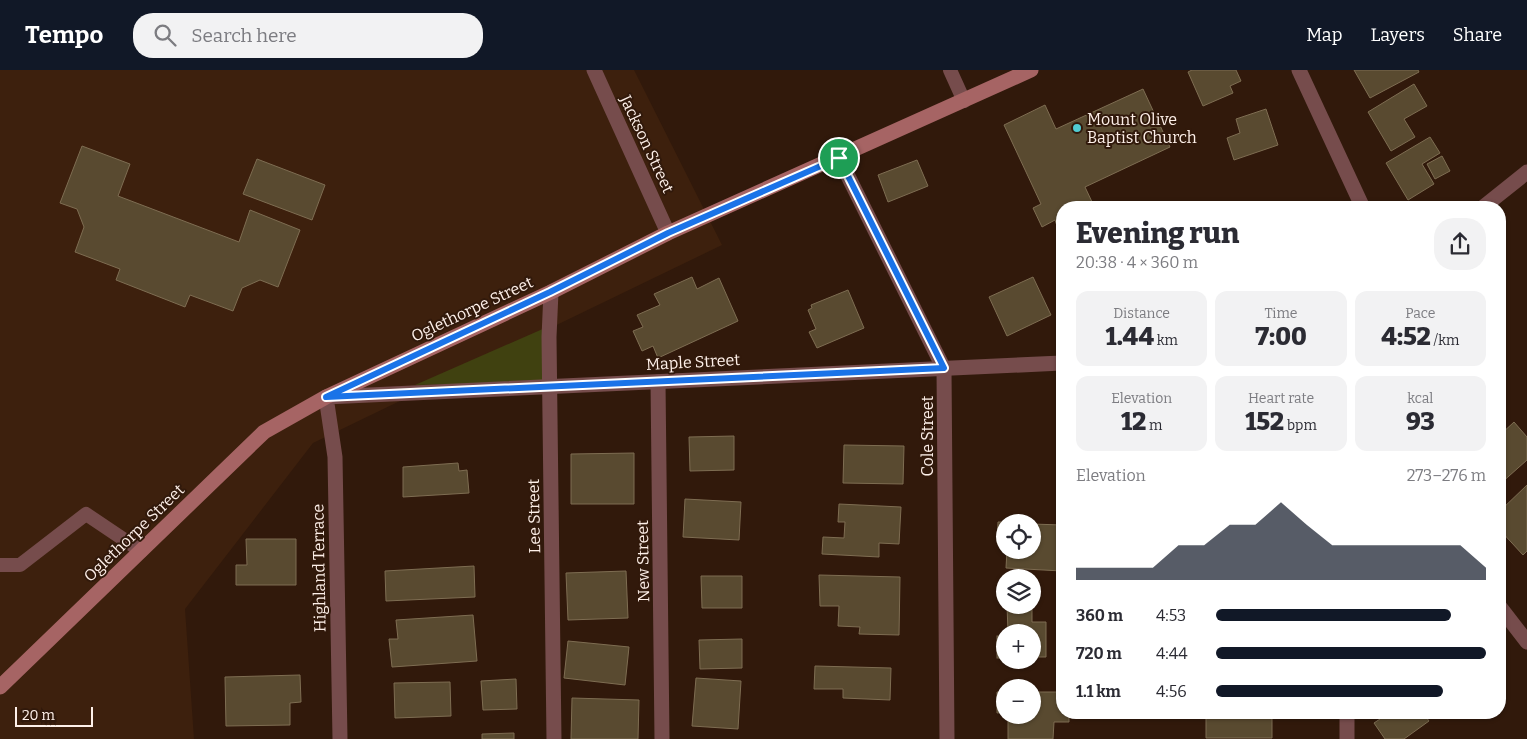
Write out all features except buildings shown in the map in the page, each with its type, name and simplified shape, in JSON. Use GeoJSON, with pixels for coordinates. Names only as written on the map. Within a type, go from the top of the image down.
{"type":"FeatureCollection","features":[{"type":"Feature","properties":{"kind":"street","name":"Jackson Street"},"geometry":{"type":"LineString","coordinates":[[594,70],[668,233]]}},
{"type":"Feature","properties":{"kind":"street","name":"Oglethorpe Street"},"geometry":{"type":"LineString","coordinates":[[0,687],[264,432],[326,397],[550,292],[668,233],[839,158],[1031,70]]}},
{"type":"Feature","properties":{"kind":"street"},"geometry":{"type":"LineString","coordinates":[[1298,70],[1360,201]]}},
{"type":"Feature","properties":{"kind":"street","name":"Cole Street"},"geometry":{"type":"LineString","coordinates":[[839,158],[944,368],[946,739]]}},
{"type":"Feature","properties":{"kind":"street"},"geometry":{"type":"LineString","coordinates":[[1491,201],[1527,172]]}},
{"type":"Feature","properties":{"kind":"street","name":"Lee Street"},"geometry":{"type":"LineString","coordinates":[[550,292],[554,739]]}},
{"type":"Feature","properties":{"kind":"street","name":"Maple Street"},"geometry":{"type":"LineString","coordinates":[[326,397],[1056,363]]}},
{"type":"Feature","properties":{"kind":"street","name":"New Street"},"geometry":{"type":"LineString","coordinates":[[658,382],[662,739]]}},
{"type":"Feature","properties":{"kind":"street","name":"Highland Terrace"},"geometry":{"type":"LineString","coordinates":[[326,397],[335,457],[340,739]]}},
{"type":"Feature","properties":{"kind":"street"},"geometry":{"type":"LineString","coordinates":[[1506,615],[1527,642]]}},
{"type":"Feature","properties":{"kind":"street"},"geometry":{"type":"LineString","coordinates":[[0,674],[16,672]]}},
{"type":"Feature","properties":{"kind":"street"},"geometry":{"type":"LineString","coordinates":[[1347,719],[1347,739]]}},
{"type":"Feature","properties":{"kind":"lane"},"geometry":{"type":"LineString","coordinates":[[950,70],[964,101]]}},
{"type":"Feature","properties":{"kind":"lane"},"geometry":{"type":"LineString","coordinates":[[0,565],[20,565],[86,514],[141,550]]}},
{"type":"Feature","properties":{"kind":"shaded area"},"geometry":{"type":"Polygon","coordinates":[[[0,70],[634,70],[722,245],[313,443],[185,609],[194,739],[0,739],[0,70]]]}},
{"type":"Feature","properties":{"kind":"shaded area"},"geometry":{"type":"Polygon","coordinates":[[[545,328],[545,382],[415,385],[545,328]]]}},
{"type":"Feature","properties":{"kind":"place","name":"Mount Olive Baptist Church"},"geometry":{"type":"Point","coordinates":[1077,128]}},
{"type":"Feature","properties":{"kind":"route"},"geometry":{"type":"LineString","coordinates":[[839,158],[944,368],[326,397],[550,292],[668,233],[839,158]]}}]}
